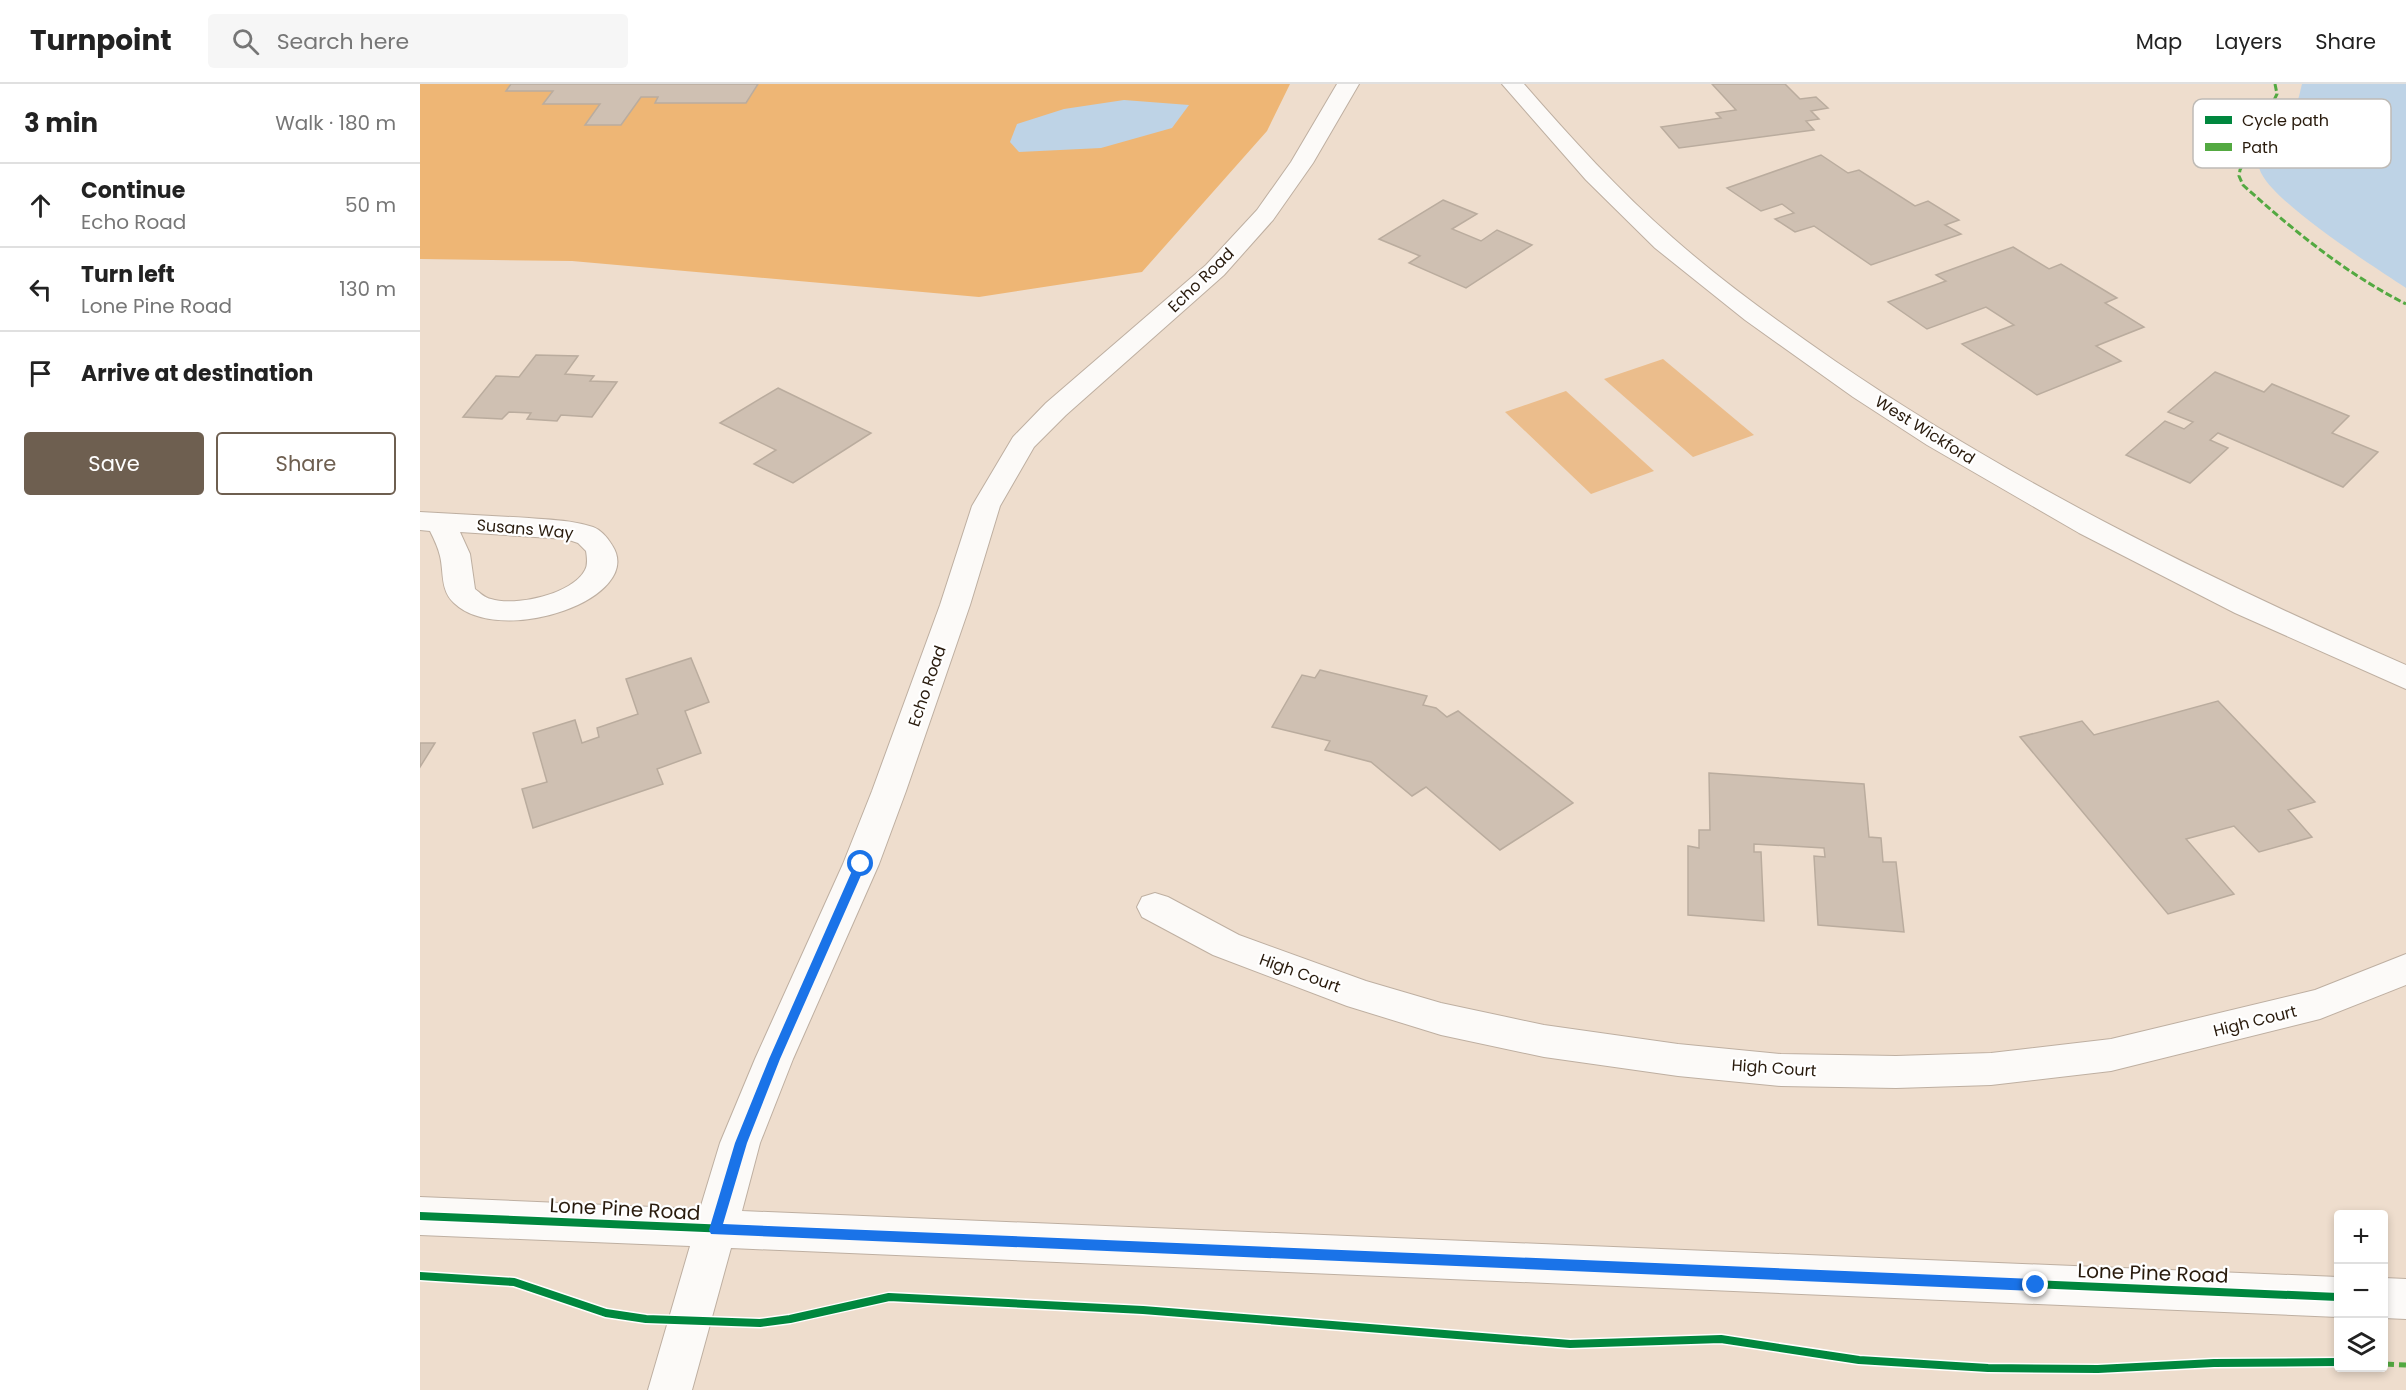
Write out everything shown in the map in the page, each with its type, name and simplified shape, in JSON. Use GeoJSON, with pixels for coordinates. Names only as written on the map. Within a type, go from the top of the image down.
{"type":"FeatureCollection","features":[{"type":"Feature","properties":{"kind":"street","name":"Echo Road"},"geometry":{"type":"LineString","coordinates":[[670,1390],[741,1143],[774,1059],[861,864],[919,710],[986,506],[1023,443],[1056,409],[1215,270],[1265,215],[1302,164],[1348,84]]}},
{"type":"Feature","properties":{"kind":"street","name":"West Wickford"},"geometry":{"type":"LineString","coordinates":[[1513,84],[1591,172],[1648,229],[1728,295],[1849,384],[1999,476],[2137,550],[2264,614],[2406,678]]}},
{"type":"Feature","properties":{"kind":"street","name":"Susans Way"},"geometry":{"type":"LineString","coordinates":[[430,521],[561,530],[587,536],[597,544],[603,554],[602,566],[586,586],[568,599],[542,609],[506,613],[480,609],[463,594],[457,575],[456,558],[430,521]]}},
{"type":"Feature","properties":{"kind":"street","name":"High Court"},"geometry":{"type":"LineString","coordinates":[[1155,907],[1226,945],[1360,995],[1441,1019],[1544,1041],[1678,1060],[1780,1070],[1896,1072],[1991,1069],[2111,1055],[2320,1004],[2406,969]]}},
{"type":"Feature","properties":{"kind":"street","name":"Lone Pine Road"},"geometry":{"type":"LineString","coordinates":[[420,1216],[2334,1297]]}},
{"type":"Feature","properties":{"kind":"street"},"geometry":{"type":"LineString","coordinates":[[2388,1298],[2406,1299]]}},
{"type":"Feature","properties":{"kind":"shaded area"},"geometry":{"type":"Polygon","coordinates":[[[420,84],[1290,84],[1267,131],[1142,272],[979,297],[572,261],[420,259],[420,84]]]}},
{"type":"Feature","properties":{"kind":"shaded area"},"geometry":{"type":"Polygon","coordinates":[[[1663,359],[1754,435],[1693,457],[1604,379],[1663,359]]]}},
{"type":"Feature","properties":{"kind":"shaded area"},"geometry":{"type":"Polygon","coordinates":[[[1566,391],[1654,471],[1591,494],[1505,412],[1566,391]]]}},
{"type":"Feature","properties":{"kind":"water"},"geometry":{"type":"Polygon","coordinates":[[[2302,84],[2406,84],[2406,288],[2347,249],[2297,211],[2276,192],[2263,176],[2261,168],[2391,168],[2391,99],[2298,98],[2302,84]]]}},
{"type":"Feature","properties":{"kind":"water"},"geometry":{"type":"Polygon","coordinates":[[[1124,100],[1189,105],[1172,128],[1101,148],[1019,152],[1010,142],[1017,124],[1064,109],[1124,100]]]}},
{"type":"Feature","properties":{"kind":"building"},"geometry":{"type":"Polygon","coordinates":[[[511,84],[758,84],[746,103],[655,103],[658,97],[641,97],[621,125],[585,125],[600,104],[543,104],[553,91],[506,91],[511,84]]]}},
{"type":"Feature","properties":{"kind":"building"},"geometry":{"type":"Polygon","coordinates":[[[1712,84],[1785,84],[1800,99],[1816,97],[1828,108],[1811,111],[1819,119],[1806,121],[1814,130],[1679,148],[1661,127],[1721,118],[1716,113],[1736,110],[1712,84]]]}},
{"type":"Feature","properties":{"kind":"building"},"geometry":{"type":"Polygon","coordinates":[[[1821,155],[1848,173],[1859,170],[1915,206],[1928,201],[1959,220],[1945,225],[1961,234],[1871,265],[1814,226],[1795,232],[1775,219],[1794,213],[1782,204],[1761,211],[1727,188],[1821,155]]]}},
{"type":"Feature","properties":{"kind":"building"},"geometry":{"type":"Polygon","coordinates":[[[1443,200],[1477,214],[1452,229],[1481,241],[1497,230],[1532,245],[1466,288],[1409,263],[1420,256],[1379,239],[1443,200]]]}},
{"type":"Feature","properties":{"kind":"building"},"geometry":{"type":"Polygon","coordinates":[[[2013,247],[2049,269],[2061,264],[2117,298],[2105,303],[2144,327],[2096,346],[2121,361],[2037,395],[1962,344],[2014,325],[1986,307],[1927,329],[1888,302],[1946,281],[1936,275],[2013,247]]]}},
{"type":"Feature","properties":{"kind":"building"},"geometry":{"type":"Polygon","coordinates":[[[536,355],[578,356],[565,374],[594,376],[590,381],[617,382],[592,417],[561,415],[557,421],[527,419],[531,413],[509,412],[502,419],[463,417],[496,376],[519,377],[536,355]]]}},
{"type":"Feature","properties":{"kind":"building"},"geometry":{"type":"Polygon","coordinates":[[[2215,372],[2264,392],[2272,384],[2349,416],[2332,433],[2378,452],[2343,487],[2218,433],[2210,440],[2228,448],[2190,483],[2126,455],[2165,421],[2184,429],[2193,422],[2168,412],[2215,372]]]}},
{"type":"Feature","properties":{"kind":"building"},"geometry":{"type":"Polygon","coordinates":[[[778,388],[871,433],[793,483],[754,464],[776,450],[720,423],[778,388]]]}},
{"type":"Feature","properties":{"kind":"building"},"geometry":{"type":"Polygon","coordinates":[[[691,658],[709,702],[685,711],[701,753],[657,769],[663,784],[533,828],[522,789],[547,782],[533,733],[575,720],[582,743],[599,737],[597,728],[638,714],[626,679],[691,658]]]}},
{"type":"Feature","properties":{"kind":"building"},"geometry":{"type":"Polygon","coordinates":[[[1320,670],[1427,696],[1423,705],[1436,708],[1447,717],[1458,711],[1573,803],[1500,850],[1426,787],[1412,796],[1371,762],[1325,750],[1330,741],[1272,727],[1302,675],[1315,678],[1320,670]]]}},
{"type":"Feature","properties":{"kind":"building"},"geometry":{"type":"Polygon","coordinates":[[[2218,701],[2315,802],[2288,810],[2312,837],[2259,852],[2234,826],[2186,839],[2234,894],[2168,914],[2020,737],[2082,721],[2094,735],[2218,701]]]}},
{"type":"Feature","properties":{"kind":"building"},"geometry":{"type":"Polygon","coordinates":[[[420,743],[435,743],[420,767],[420,743]]]}},
{"type":"Feature","properties":{"kind":"building"},"geometry":{"type":"Polygon","coordinates":[[[1709,773],[1864,784],[1869,837],[1881,838],[1883,862],[1896,862],[1904,932],[1818,925],[1814,856],[1825,857],[1824,848],[1754,844],[1754,852],[1761,852],[1764,921],[1688,915],[1688,846],[1699,848],[1699,830],[1710,830],[1709,773]]]}},
{"type":"Feature","properties":{"kind":"marked path"},"geometry":{"type":"LineString","coordinates":[[2275,84],[2277,94],[2275,99]]}},
{"type":"Feature","properties":{"kind":"marked path"},"geometry":{"type":"LineString","coordinates":[[2241,168],[2239,176],[2243,185],[2281,218],[2341,265],[2406,304]]}},
{"type":"Feature","properties":{"kind":"marked path"},"geometry":{"type":"LineString","coordinates":[[2388,1364],[2406,1365]]}},
{"type":"Feature","properties":{"kind":"cycle path"},"geometry":{"type":"LineString","coordinates":[[420,1216],[2334,1297]]}},
{"type":"Feature","properties":{"kind":"cycle path"},"geometry":{"type":"LineString","coordinates":[[420,1276],[514,1282],[606,1313],[646,1319],[760,1323],[790,1319],[889,1297],[1143,1310],[1570,1344],[1721,1339],[1859,1360],[1988,1368],[2098,1369],[2214,1363],[2334,1362]]}},
{"type":"Feature","properties":{"kind":"route"},"geometry":{"type":"LineString","coordinates":[[861,864],[774,1059],[741,1143],[716,1230],[2036,1285]]}}]}
